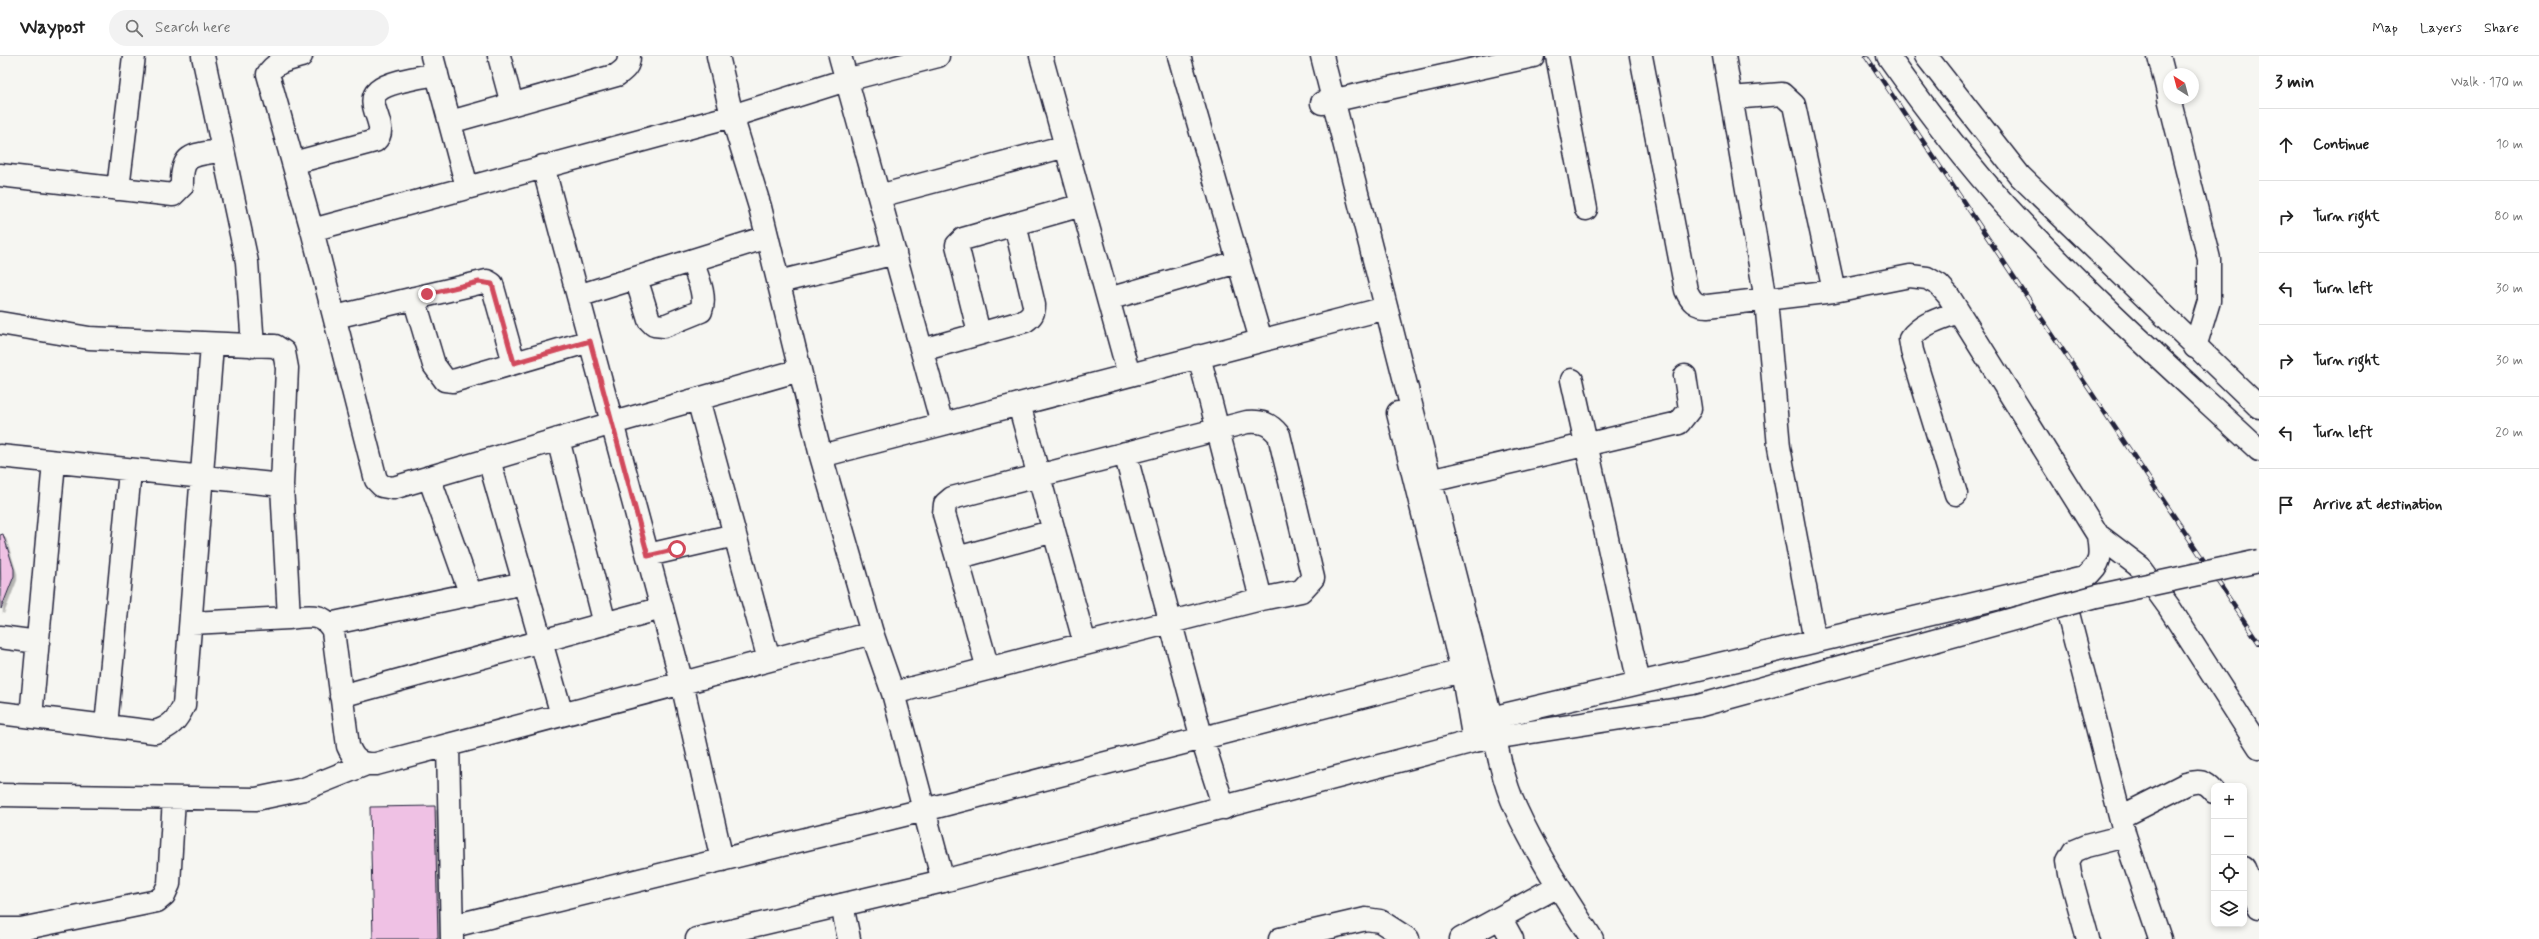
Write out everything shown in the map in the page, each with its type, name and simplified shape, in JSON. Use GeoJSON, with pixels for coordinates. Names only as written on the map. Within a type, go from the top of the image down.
{"type":"FeatureCollection","features":[{"type":"Feature","properties":{"kind":"main road"},"geometry":{"type":"LineString","coordinates":[[118,189],[134,56]]}},
{"type":"Feature","properties":{"kind":"main road"},"geometry":{"type":"LineString","coordinates":[[203,56],[247,262],[253,346]]}},
{"type":"Feature","properties":{"kind":"main road"},"geometry":{"type":"LineString","coordinates":[[301,56],[281,61],[272,67],[268,74],[312,230],[376,480],[382,486],[393,488],[800,370]]}},
{"type":"Feature","properties":{"kind":"main road"},"geometry":{"type":"LineString","coordinates":[[499,56],[512,104]]}},
{"type":"Feature","properties":{"kind":"main road"},"geometry":{"type":"LineString","coordinates":[[450,122],[617,75],[626,69],[629,56]]}},
{"type":"Feature","properties":{"kind":"main road"},"geometry":{"type":"LineString","coordinates":[[718,56],[732,116],[768,237],[821,456],[872,633],[893,693],[943,881]]}},
{"type":"Feature","properties":{"kind":"main road"},"geometry":{"type":"LineString","coordinates":[[840,56],[942,424]]}},
{"type":"Feature","properties":{"kind":"main road"},"geometry":{"type":"LineString","coordinates":[[312,230],[543,166],[732,116],[846,80],[938,56]]}},
{"type":"Feature","properties":{"kind":"main road"},"geometry":{"type":"LineString","coordinates":[[1041,56],[1129,375]]}},
{"type":"Feature","properties":{"kind":"main road"},"geometry":{"type":"LineString","coordinates":[[1179,56],[1260,340]]}},
{"type":"Feature","properties":{"kind":"main road"},"geometry":{"type":"LineString","coordinates":[[1309,56],[1328,102]]}},
{"type":"Feature","properties":{"kind":"main road"},"geometry":{"type":"LineString","coordinates":[[1322,56],[1328,102],[1423,482],[1493,728],[1503,776],[1516,809],[1558,886],[1592,939]]}},
{"type":"Feature","properties":{"kind":"main road"},"geometry":{"type":"LineString","coordinates":[[1328,102],[1533,56]]}},
{"type":"Feature","properties":{"kind":"main road"},"geometry":{"type":"LineString","coordinates":[[1557,56],[1586,209]]}},
{"type":"Feature","properties":{"kind":"main road"},"geometry":{"type":"LineString","coordinates":[[1641,56],[1686,290],[1691,300],[1699,306],[1766,300],[1834,291],[1910,276],[1927,278],[1939,285],[1958,312],[2098,535],[2140,567],[2169,607],[2259,746]]}},
{"type":"Feature","properties":{"kind":"main road"},"geometry":{"type":"LineString","coordinates":[[1724,56],[1766,300],[1779,447],[1815,641]]}},
{"type":"Feature","properties":{"kind":"main road"},"geometry":{"type":"LineString","coordinates":[[1888,56],[1940,128],[2005,205],[2094,295],[2259,450]]}},
{"type":"Feature","properties":{"kind":"main road"},"geometry":{"type":"LineString","coordinates":[[1926,56],[2020,176],[2259,408]]}},
{"type":"Feature","properties":{"kind":"main road"},"geometry":{"type":"LineString","coordinates":[[2159,56],[2163,72]]}},
{"type":"Feature","properties":{"kind":"main road"},"geometry":{"type":"LineString","coordinates":[[293,163],[375,141],[380,137],[382,132],[374,103],[374,96],[377,91],[385,86],[435,65],[468,187]]}},
{"type":"Feature","properties":{"kind":"main road"},"geometry":{"type":"LineString","coordinates":[[1731,98],[1782,94],[1794,106],[1834,291]]}},
{"type":"Feature","properties":{"kind":"main road"},"geometry":{"type":"LineString","coordinates":[[2171,104],[2209,259],[2209,301],[2195,347]]}},
{"type":"Feature","properties":{"kind":"main road"},"geometry":{"type":"LineString","coordinates":[[879,196],[1066,146]]}},
{"type":"Feature","properties":{"kind":"main road"},"geometry":{"type":"LineString","coordinates":[[0,175],[173,195],[182,186],[183,164],[188,158],[224,150]]}},
{"type":"Feature","properties":{"kind":"main road"},"geometry":{"type":"LineString","coordinates":[[543,166],[682,683],[722,860]]}},
{"type":"Feature","properties":{"kind":"main road"},"geometry":{"type":"LineString","coordinates":[[979,334],[957,245],[963,239],[1082,205]]}},
{"type":"Feature","properties":{"kind":"main road"},"geometry":{"type":"LineString","coordinates":[[922,350],[1025,321],[1034,312],[1015,224]]}},
{"type":"Feature","properties":{"kind":"main road"},"geometry":{"type":"LineString","coordinates":[[578,296],[768,237]]}},
{"type":"Feature","properties":{"kind":"main road"},"geometry":{"type":"LineString","coordinates":[[779,282],[895,253]]}},
{"type":"Feature","properties":{"kind":"main road"},"geometry":{"type":"LineString","coordinates":[[636,278],[649,320],[654,325],[664,326],[701,311],[704,305],[692,261]]}},
{"type":"Feature","properties":{"kind":"main road"},"geometry":{"type":"LineString","coordinates":[[1108,299],[1238,262]]}},
{"type":"Feature","properties":{"kind":"main road"},"geometry":{"type":"LineString","coordinates":[[335,317],[479,282],[492,284],[514,363]]}},
{"type":"Feature","properties":{"kind":"main road"},"geometry":{"type":"LineString","coordinates":[[414,298],[434,366],[445,380],[453,381],[590,341]]}},
{"type":"Feature","properties":{"kind":"main road"},"geometry":{"type":"LineString","coordinates":[[821,456],[1260,340],[1380,310]]}},
{"type":"Feature","properties":{"kind":"main road"},"geometry":{"type":"LineString","coordinates":[[1956,494],[1912,351],[1910,339],[1917,330],[1927,324],[1958,312]]}},
{"type":"Feature","properties":{"kind":"main road"},"geometry":{"type":"LineString","coordinates":[[0,323],[88,338],[275,346],[284,352],[287,368],[282,485],[289,618]]}},
{"type":"Feature","properties":{"kind":"main road"},"geometry":{"type":"LineString","coordinates":[[0,713],[155,732],[169,728],[179,717],[184,705],[203,478],[212,344]]}},
{"type":"Feature","properties":{"kind":"main road"},"geometry":{"type":"LineString","coordinates":[[1199,356],[1261,599]]}},
{"type":"Feature","properties":{"kind":"main road"},"geometry":{"type":"LineString","coordinates":[[1423,482],[1679,423],[1690,409],[1685,376]]}},
{"type":"Feature","properties":{"kind":"main road"},"geometry":{"type":"LineString","coordinates":[[1572,380],[1639,683]]}},
{"type":"Feature","properties":{"kind":"main road"},"geometry":{"type":"LineString","coordinates":[[698,399],[769,660]]}},
{"type":"Feature","properties":{"kind":"main road"},"geometry":{"type":"LineString","coordinates":[[1018,404],[1086,644]]}},
{"type":"Feature","properties":{"kind":"main road"},"geometry":{"type":"LineString","coordinates":[[893,693],[988,669],[1086,644],[1261,599],[1301,591],[1313,578],[1312,568],[1278,435],[1272,426],[1262,421],[1247,422],[952,498],[945,504],[944,514],[988,669]]}},
{"type":"Feature","properties":{"kind":"main road"},"geometry":{"type":"LineString","coordinates":[[558,439],[605,624]]}},
{"type":"Feature","properties":{"kind":"main road"},"geometry":{"type":"LineString","coordinates":[[1125,453],[1202,738],[1224,808]]}},
{"type":"Feature","properties":{"kind":"main road"},"geometry":{"type":"LineString","coordinates":[[0,456],[130,471],[282,485]]}},
{"type":"Feature","properties":{"kind":"main road"},"geometry":{"type":"LineString","coordinates":[[489,460],[562,715]]}},
{"type":"Feature","properties":{"kind":"main road"},"geometry":{"type":"LineString","coordinates":[[31,717],[54,462]]}},
{"type":"Feature","properties":{"kind":"main road"},"geometry":{"type":"LineString","coordinates":[[106,726],[130,471]]}},
{"type":"Feature","properties":{"kind":"main road"},"geometry":{"type":"LineString","coordinates":[[429,477],[470,595]]}},
{"type":"Feature","properties":{"kind":"main road"},"geometry":{"type":"LineString","coordinates":[[1423,482],[1462,671],[1474,741]]}},
{"type":"Feature","properties":{"kind":"main road"},"geometry":{"type":"LineString","coordinates":[[956,558],[1054,531]]}},
{"type":"Feature","properties":{"kind":"main road"},"geometry":{"type":"LineString","coordinates":[[648,556],[735,535]]}},
{"type":"Feature","properties":{"kind":"main road"},"geometry":{"type":"LineString","coordinates":[[697,939],[943,881],[1474,741],[1493,728],[1639,683],[2084,578],[2097,568],[2100,553],[2098,535]]}},
{"type":"Feature","properties":{"kind":"main road"},"geometry":{"type":"LineString","coordinates":[[1493,728],[1698,706],[2097,596],[2259,561]]}},
{"type":"Feature","properties":{"kind":"main road"},"geometry":{"type":"LineString","coordinates":[[329,624],[524,583]]}},
{"type":"Feature","properties":{"kind":"main road"},"geometry":{"type":"LineString","coordinates":[[2060,583],[2123,826],[2160,939]]}},
{"type":"Feature","properties":{"kind":"main road"},"geometry":{"type":"LineString","coordinates":[[341,696],[662,608]]}},
{"type":"Feature","properties":{"kind":"main road"},"geometry":{"type":"LineString","coordinates":[[191,623],[315,616],[323,618],[329,624],[333,632],[348,746],[354,759],[364,765]]}},
{"type":"Feature","properties":{"kind":"main road"},"geometry":{"type":"LineString","coordinates":[[0,795],[256,800],[278,797],[304,789],[364,765],[376,764],[872,633]]}},
{"type":"Feature","properties":{"kind":"main road"},"geometry":{"type":"LineString","coordinates":[[0,637],[38,642]]}},
{"type":"Feature","properties":{"kind":"main road"},"geometry":{"type":"LineString","coordinates":[[448,745],[452,932],[722,860],[924,810],[1462,671]]}},
{"type":"Feature","properties":{"kind":"main road"},"geometry":{"type":"LineString","coordinates":[[2088,939],[2070,874],[2068,861],[2074,851],[2123,826],[2186,784],[2197,781],[2207,783],[2211,788]]}},
{"type":"Feature","properties":{"kind":"main road"},"geometry":{"type":"LineString","coordinates":[[0,929],[22,929],[157,901],[164,895],[170,884],[174,798]]}},
{"type":"Feature","properties":{"kind":"main road"},"geometry":{"type":"LineString","coordinates":[[2247,876],[2259,907]]}},
{"type":"Feature","properties":{"kind":"main road"},"geometry":{"type":"LineString","coordinates":[[1461,939],[1501,920],[1558,886]]}},
{"type":"Feature","properties":{"kind":"main road"},"geometry":{"type":"LineString","coordinates":[[842,905],[849,939]]}},
{"type":"Feature","properties":{"kind":"main road"},"geometry":{"type":"LineString","coordinates":[[1280,939],[1353,920],[1366,919],[1380,921],[1408,939]]}},
{"type":"Feature","properties":{"kind":"main road"},"geometry":{"type":"LineString","coordinates":[[1501,920],[1512,939]]}},
{"type":"Feature","properties":{"kind":"building"},"geometry":{"type":"Polygon","coordinates":[[[3,534],[14,569],[14,576],[1,609],[0,535],[3,534]]]}},
{"type":"Feature","properties":{"kind":"building"},"geometry":{"type":"Polygon","coordinates":[[[435,806],[438,939],[373,939],[370,807],[435,806]]]}},
{"type":"Feature","properties":{"kind":"railway"},"geometry":{"type":"LineString","coordinates":[[1866,56],[2259,643]]}},
{"type":"Feature","properties":{"kind":"route"},"geometry":{"type":"LineString","coordinates":[[427,294],[479,282],[487,281],[492,284],[514,363],[590,341],[648,556],[677,549]]}}]}
